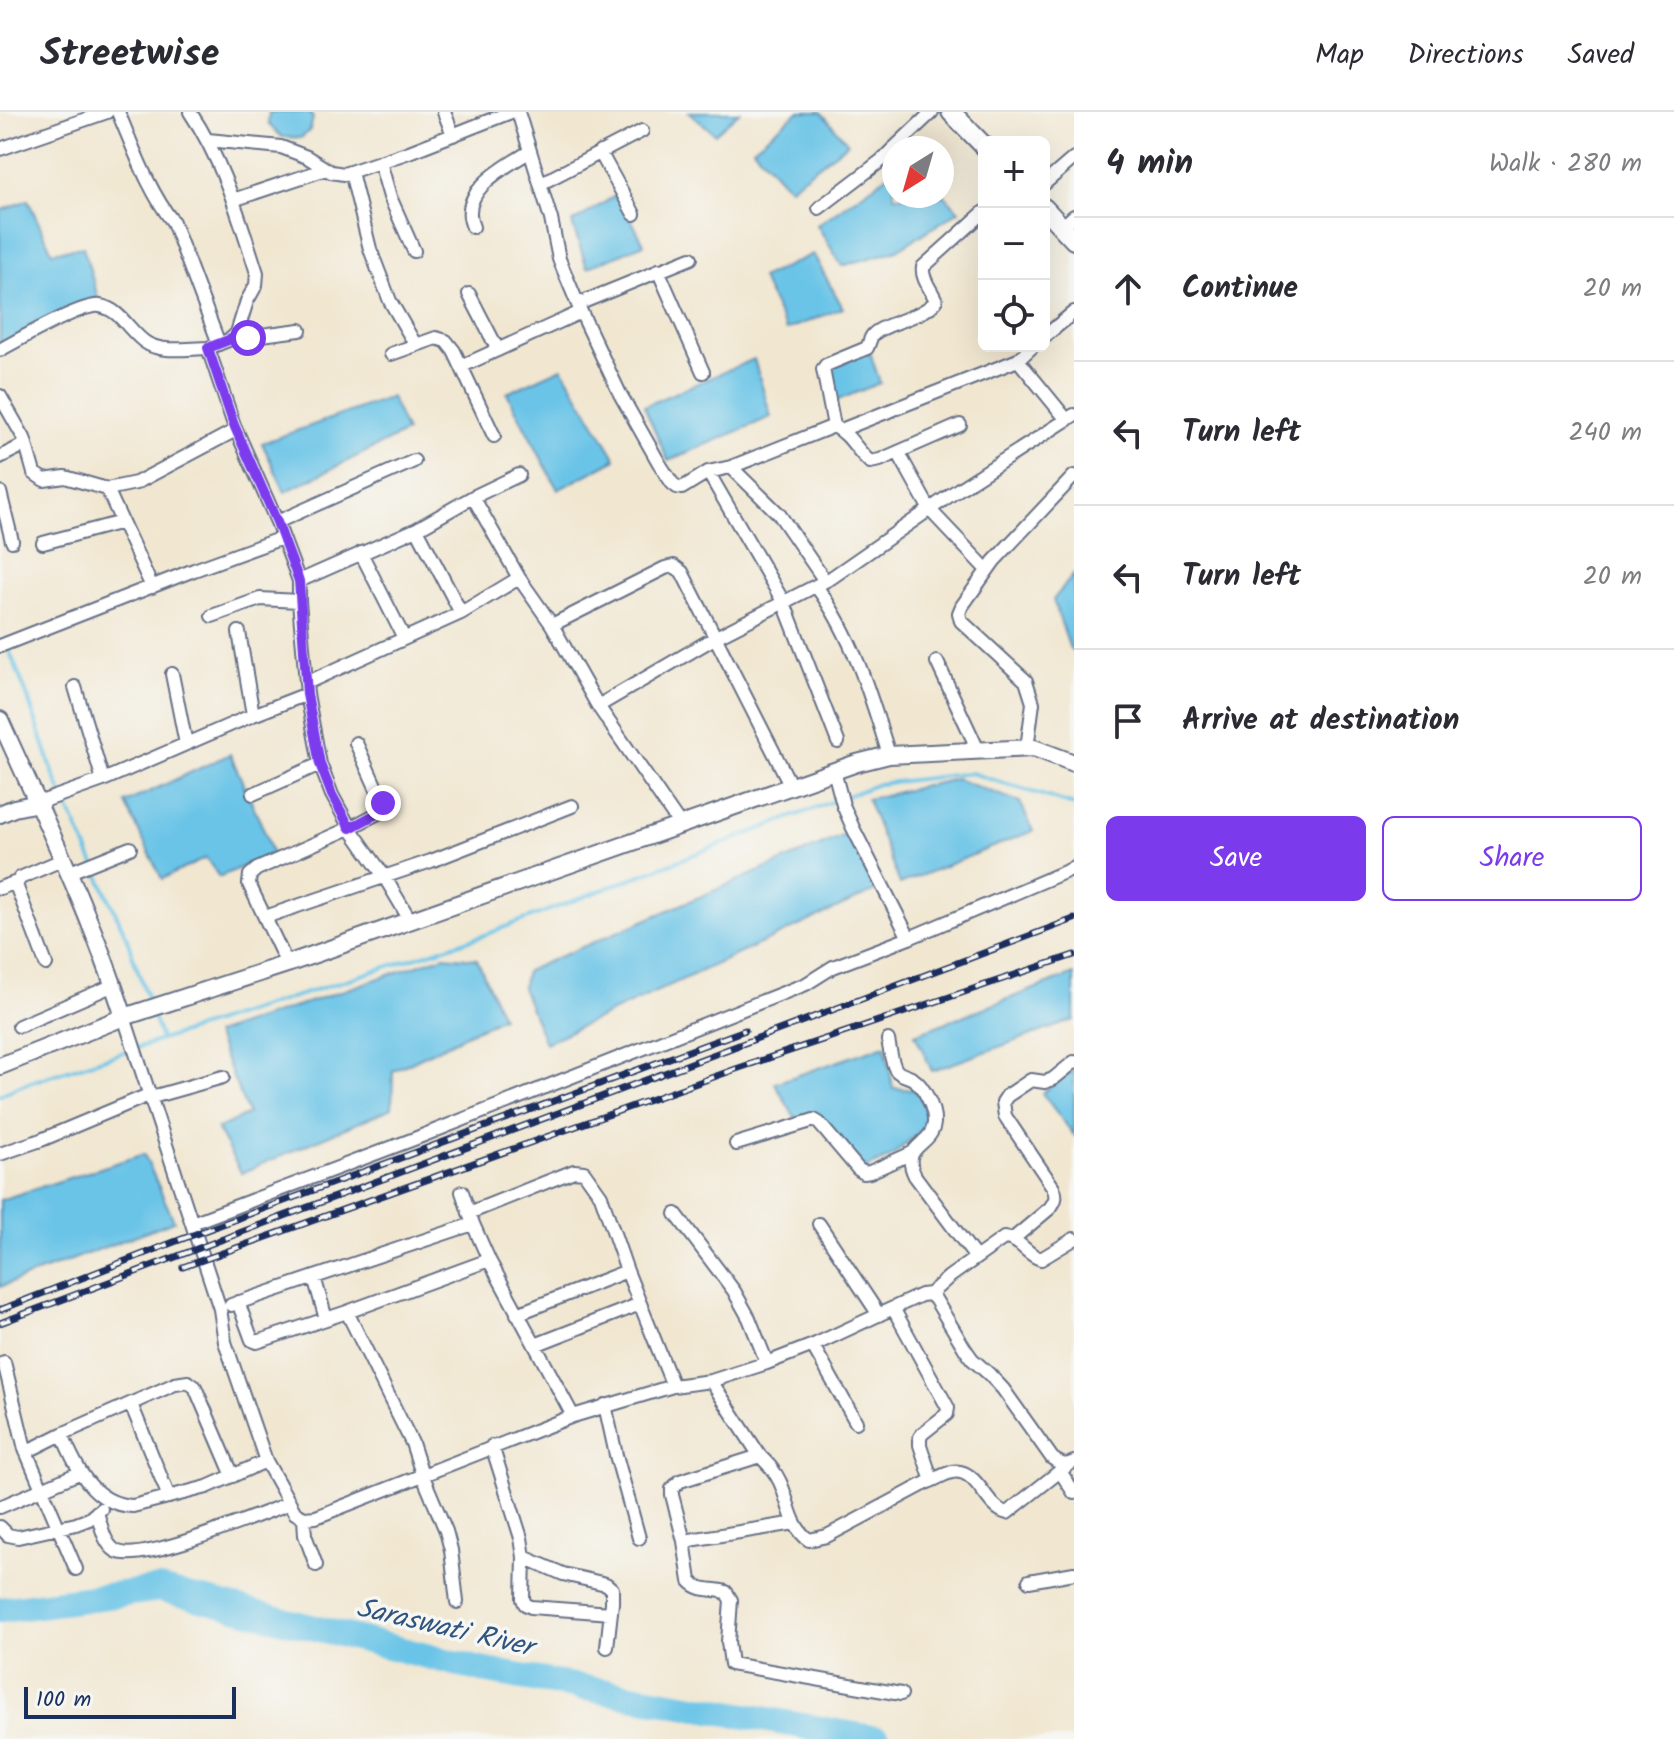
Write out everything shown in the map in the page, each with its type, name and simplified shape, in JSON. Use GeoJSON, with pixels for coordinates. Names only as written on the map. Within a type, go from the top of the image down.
{"type":"FeatureCollection","features":[{"type":"Feature","properties":{"kind":"main road"},"geometry":{"type":"LineString","coordinates":[[951,112],[978,140]]}},
{"type":"Feature","properties":{"kind":"main road"},"geometry":{"type":"LineString","coordinates":[[1050,213],[1070,228]]}},
{"type":"Feature","properties":{"kind":"street"},"geometry":{"type":"LineString","coordinates":[[66,112],[71,125]]}},
{"type":"Feature","properties":{"kind":"street"},"geometry":{"type":"LineString","coordinates":[[0,149],[107,112]]}},
{"type":"Feature","properties":{"kind":"street"},"geometry":{"type":"LineString","coordinates":[[118,112],[163,209],[173,222],[219,344],[236,430],[277,522],[299,581],[306,688],[320,764],[350,828],[410,920]]}},
{"type":"Feature","properties":{"kind":"street"},"geometry":{"type":"LineString","coordinates":[[190,112],[208,140],[233,200],[257,273],[256,285],[247,301],[237,333],[219,344]]}},
{"type":"Feature","properties":{"kind":"street"},"geometry":{"type":"LineString","coordinates":[[444,112],[453,135]]}},
{"type":"Feature","properties":{"kind":"street"},"geometry":{"type":"LineString","coordinates":[[208,140],[281,147],[307,157],[326,169],[344,174],[511,112]]}},
{"type":"Feature","properties":{"kind":"street"},"geometry":{"type":"LineString","coordinates":[[518,112],[551,219],[559,259],[579,308],[620,394],[677,487],[682,488],[708,472],[731,467],[1018,360],[1027,352]]}},
{"type":"Feature","properties":{"kind":"street"},"geometry":{"type":"LineString","coordinates":[[907,136],[932,112]]}},
{"type":"Feature","properties":{"kind":"street"},"geometry":{"type":"LineString","coordinates":[[540,184],[642,131]]}},
{"type":"Feature","properties":{"kind":"street"},"geometry":{"type":"LineString","coordinates":[[473,227],[469,209],[482,185],[529,152]]}},
{"type":"Feature","properties":{"kind":"street"},"geometry":{"type":"LineString","coordinates":[[600,152],[634,214]]}},
{"type":"Feature","properties":{"kind":"street"},"geometry":{"type":"LineString","coordinates":[[1050,179],[1074,158]]}},
{"type":"Feature","properties":{"kind":"street"},"geometry":{"type":"LineString","coordinates":[[819,208],[882,160]]}},
{"type":"Feature","properties":{"kind":"street"},"geometry":{"type":"LineString","coordinates":[[380,162],[390,197],[414,251]]}},
{"type":"Feature","properties":{"kind":"street"},"geometry":{"type":"LineString","coordinates":[[233,200],[326,169]]}},
{"type":"Feature","properties":{"kind":"street"},"geometry":{"type":"LineString","coordinates":[[351,172],[370,249],[390,301],[415,344]]}},
{"type":"Feature","properties":{"kind":"street"},"geometry":{"type":"LineString","coordinates":[[960,425],[870,462],[846,433],[837,428],[823,369],[867,348],[872,336],[879,330],[918,315],[934,305],[936,301],[921,271],[923,267],[978,217]]}},
{"type":"Feature","properties":{"kind":"street"},"geometry":{"type":"LineString","coordinates":[[462,366],[658,270],[691,258]]}},
{"type":"Feature","properties":{"kind":"street"},"geometry":{"type":"LineString","coordinates":[[658,270],[703,372]]}},
{"type":"Feature","properties":{"kind":"street"},"geometry":{"type":"LineString","coordinates":[[469,294],[498,350]]}},
{"type":"Feature","properties":{"kind":"street"},"geometry":{"type":"LineString","coordinates":[[0,350],[82,309],[99,305],[119,317],[146,344],[161,349],[219,344],[300,330]]}},
{"type":"Feature","properties":{"kind":"street"},"geometry":{"type":"LineString","coordinates":[[1050,332],[1074,312]]}},
{"type":"Feature","properties":{"kind":"street"},"geometry":{"type":"LineString","coordinates":[[391,354],[436,338],[446,341],[462,366],[494,436]]}},
{"type":"Feature","properties":{"kind":"street"},"geometry":{"type":"LineString","coordinates":[[598,706],[716,637],[821,583],[1071,418],[1018,360]]}},
{"type":"Feature","properties":{"kind":"street"},"geometry":{"type":"LineString","coordinates":[[0,396],[26,444],[34,473],[44,480],[65,477],[107,489],[136,483],[236,430]]}},
{"type":"Feature","properties":{"kind":"street"},"geometry":{"type":"LineString","coordinates":[[0,457],[26,444]]}},
{"type":"Feature","properties":{"kind":"street"},"geometry":{"type":"LineString","coordinates":[[898,452],[930,510],[987,570]]}},
{"type":"Feature","properties":{"kind":"street"},"geometry":{"type":"LineString","coordinates":[[277,522],[414,461]]}},
{"type":"Feature","properties":{"kind":"street"},"geometry":{"type":"LineString","coordinates":[[731,467],[779,514],[821,583],[862,673],[889,755]]}},
{"type":"Feature","properties":{"kind":"street"},"geometry":{"type":"LineString","coordinates":[[708,472],[784,603],[838,742]]}},
{"type":"Feature","properties":{"kind":"street"},"geometry":{"type":"LineString","coordinates":[[299,581],[417,529],[519,475]]}},
{"type":"Feature","properties":{"kind":"street"},"geometry":{"type":"LineString","coordinates":[[1027,748],[1033,703],[1026,681],[961,621],[959,613],[987,570],[1074,476]]}},
{"type":"Feature","properties":{"kind":"street"},"geometry":{"type":"LineString","coordinates":[[107,489],[152,587]]}},
{"type":"Feature","properties":{"kind":"street"},"geometry":{"type":"LineString","coordinates":[[0,492],[12,541]]}},
{"type":"Feature","properties":{"kind":"street"},"geometry":{"type":"LineString","coordinates":[[473,497],[598,706],[680,825]]}},
{"type":"Feature","properties":{"kind":"street"},"geometry":{"type":"LineString","coordinates":[[43,543],[122,522]]}},
{"type":"Feature","properties":{"kind":"street"},"geometry":{"type":"LineString","coordinates":[[417,529],[461,613]]}},
{"type":"Feature","properties":{"kind":"street"},"geometry":{"type":"LineString","coordinates":[[0,646],[282,538]]}},
{"type":"Feature","properties":{"kind":"street"},"geometry":{"type":"LineString","coordinates":[[361,553],[404,638]]}},
{"type":"Feature","properties":{"kind":"street"},"geometry":{"type":"LineString","coordinates":[[552,625],[674,566],[682,572],[791,786]]}},
{"type":"Feature","properties":{"kind":"street"},"geometry":{"type":"LineString","coordinates":[[0,814],[103,780],[253,715],[404,638],[461,613],[519,578]]}},
{"type":"Feature","properties":{"kind":"street"},"geometry":{"type":"LineString","coordinates":[[212,616],[260,599],[299,601]]}},
{"type":"Feature","properties":{"kind":"street"},"geometry":{"type":"LineString","coordinates":[[239,632],[253,715]]}},
{"type":"Feature","properties":{"kind":"street"},"geometry":{"type":"LineString","coordinates":[[937,662],[978,750]]}},
{"type":"Feature","properties":{"kind":"street"},"geometry":{"type":"LineString","coordinates":[[172,674],[186,744]]}},
{"type":"Feature","properties":{"kind":"street"},"geometry":{"type":"LineString","coordinates":[[75,687],[103,780]]}},
{"type":"Feature","properties":{"kind":"street"},"geometry":{"type":"LineString","coordinates":[[0,720],[34,804],[67,866],[106,961],[220,1309],[225,1342],[266,1461],[295,1513],[304,1518],[316,1517],[492,1446],[605,1405],[673,1386],[711,1381],[813,1346],[921,1295],[930,1294],[1004,1238],[1013,1239],[1033,1257],[1041,1259],[1074,1239]]}},
{"type":"Feature","properties":{"kind":"street"},"geometry":{"type":"LineString","coordinates":[[287,964],[249,884],[250,875],[384,810],[356,743]]}},
{"type":"Feature","properties":{"kind":"street"},"geometry":{"type":"LineString","coordinates":[[0,1066],[124,1017],[287,964],[834,771],[889,755],[1034,748],[1074,763]]}},
{"type":"Feature","properties":{"kind":"street"},"geometry":{"type":"LineString","coordinates":[[253,794],[320,764]]}},
{"type":"Feature","properties":{"kind":"street"},"geometry":{"type":"LineString","coordinates":[[834,771],[843,805],[909,938]]}},
{"type":"Feature","properties":{"kind":"street"},"geometry":{"type":"LineString","coordinates":[[265,917],[431,861],[572,806]]}},
{"type":"Feature","properties":{"kind":"street"},"geometry":{"type":"LineString","coordinates":[[0,888],[26,875],[130,848]]}},
{"type":"Feature","properties":{"kind":"street"},"geometry":{"type":"LineString","coordinates":[[192,1223],[806,984],[833,967],[1074,868]]}},
{"type":"Feature","properties":{"kind":"street"},"geometry":{"type":"LineString","coordinates":[[17,882],[16,888],[46,964]]}},
{"type":"Feature","properties":{"kind":"street"},"geometry":{"type":"LineString","coordinates":[[19,1026],[114,985]]}},
{"type":"Feature","properties":{"kind":"street"},"geometry":{"type":"LineString","coordinates":[[888,1040],[896,1071],[911,1077],[919,1085],[933,1113],[931,1131],[909,1159],[915,1176],[976,1258]]}},
{"type":"Feature","properties":{"kind":"street"},"geometry":{"type":"LineString","coordinates":[[1013,1239],[1050,1208],[1057,1195],[1005,1116],[1003,1102],[1031,1080],[1045,1082],[1053,1079],[1074,1062]]}},
{"type":"Feature","properties":{"kind":"street"},"geometry":{"type":"LineString","coordinates":[[0,1154],[151,1095],[223,1077]]}},
{"type":"Feature","properties":{"kind":"street"},"geometry":{"type":"LineString","coordinates":[[736,1144],[814,1120],[864,1173],[912,1153]]}},
{"type":"Feature","properties":{"kind":"street"},"geometry":{"type":"LineString","coordinates":[[220,1309],[471,1219],[574,1171],[584,1172],[601,1196],[673,1386]]}},
{"type":"Feature","properties":{"kind":"street"},"geometry":{"type":"LineString","coordinates":[[462,1192],[489,1260],[573,1416]]}},
{"type":"Feature","properties":{"kind":"street"},"geometry":{"type":"LineString","coordinates":[[676,1214],[734,1291],[767,1363]]}},
{"type":"Feature","properties":{"kind":"street"},"geometry":{"type":"LineString","coordinates":[[819,1224],[879,1315]]}},
{"type":"Feature","properties":{"kind":"street"},"geometry":{"type":"LineString","coordinates":[[238,1302],[252,1340],[257,1342],[489,1260]]}},
{"type":"Feature","properties":{"kind":"street"},"geometry":{"type":"LineString","coordinates":[[517,1314],[627,1271]]}},
{"type":"Feature","properties":{"kind":"street"},"geometry":{"type":"LineString","coordinates":[[314,1277],[326,1319]]}},
{"type":"Feature","properties":{"kind":"street"},"geometry":{"type":"LineString","coordinates":[[930,1294],[972,1359],[1003,1389],[1052,1458],[1068,1466]]}},
{"type":"Feature","properties":{"kind":"street"},"geometry":{"type":"LineString","coordinates":[[535,1345],[640,1304]]}},
{"type":"Feature","properties":{"kind":"street"},"geometry":{"type":"LineString","coordinates":[[893,1308],[948,1408],[947,1414],[920,1437],[931,1478],[928,1482]]}},
{"type":"Feature","properties":{"kind":"street"},"geometry":{"type":"LineString","coordinates":[[347,1312],[412,1443],[446,1531],[457,1602]]}},
{"type":"Feature","properties":{"kind":"street"},"geometry":{"type":"LineString","coordinates":[[813,1346],[856,1422]]}},
{"type":"Feature","properties":{"kind":"street"},"geometry":{"type":"LineString","coordinates":[[4,1362],[26,1452],[76,1569]]}},
{"type":"Feature","properties":{"kind":"street"},"geometry":{"type":"LineString","coordinates":[[711,1381],[760,1456],[773,1469],[795,1523],[809,1540],[819,1539],[953,1472],[962,1472],[971,1478],[1000,1511],[1007,1513],[1068,1466]]}},
{"type":"Feature","properties":{"kind":"street"},"geometry":{"type":"LineString","coordinates":[[26,1452],[175,1384],[188,1382],[195,1387],[233,1476]]}},
{"type":"Feature","properties":{"kind":"street"},"geometry":{"type":"LineString","coordinates":[[131,1404],[169,1497]]}},
{"type":"Feature","properties":{"kind":"street"},"geometry":{"type":"LineString","coordinates":[[605,1405],[639,1538]]}},
{"type":"Feature","properties":{"kind":"street"},"geometry":{"type":"LineString","coordinates":[[62,1434],[79,1473],[109,1501],[123,1506],[207,1487],[266,1461]]}},
{"type":"Feature","properties":{"kind":"street"},"geometry":{"type":"LineString","coordinates":[[492,1446],[521,1538],[525,1604],[611,1613]]}},
{"type":"Feature","properties":{"kind":"street"},"geometry":{"type":"LineString","coordinates":[[760,1456],[680,1481],[674,1486],[672,1495],[690,1581],[702,1590],[726,1592],[731,1600],[728,1642],[731,1664],[901,1694]]}},
{"type":"Feature","properties":{"kind":"street"},"geometry":{"type":"LineString","coordinates":[[1068,1466],[1074,1493]]}},
{"type":"Feature","properties":{"kind":"street"},"geometry":{"type":"LineString","coordinates":[[0,1507],[79,1473]]}},
{"type":"Feature","properties":{"kind":"street"},"geometry":{"type":"LineString","coordinates":[[0,1527],[8,1535],[18,1537],[89,1519],[109,1501]]}},
{"type":"Feature","properties":{"kind":"street"},"geometry":{"type":"LineString","coordinates":[[97,1512],[108,1543],[114,1550],[142,1553],[183,1542],[290,1503]]}},
{"type":"Feature","properties":{"kind":"street"},"geometry":{"type":"LineString","coordinates":[[304,1518],[305,1535],[316,1565]]}},
{"type":"Feature","properties":{"kind":"street"},"geometry":{"type":"LineString","coordinates":[[684,1541],[795,1523]]}},
{"type":"Feature","properties":{"kind":"street"},"geometry":{"type":"LineString","coordinates":[[524,1557],[563,1574],[606,1584],[612,1589],[607,1647]]}},
{"type":"Feature","properties":{"kind":"street"},"geometry":{"type":"LineString","coordinates":[[1029,1581],[1074,1573]]}},
{"type":"Feature","properties":{"kind":"water"},"geometry":{"type":"Polygon","coordinates":[[[269,112],[309,112],[313,118],[310,130],[301,138],[282,137],[268,124],[269,112]]]}},
{"type":"Feature","properties":{"kind":"water"},"geometry":{"type":"Polygon","coordinates":[[[689,112],[740,112],[715,134],[689,112]]]}},
{"type":"Feature","properties":{"kind":"water"},"geometry":{"type":"Polygon","coordinates":[[[798,112],[821,112],[848,143],[789,188],[753,148],[798,112]]]}},
{"type":"Feature","properties":{"kind":"water"},"geometry":{"type":"Polygon","coordinates":[[[882,179],[882,208],[954,208],[954,205],[959,211],[897,250],[842,266],[817,225],[882,179]]]}},
{"type":"Feature","properties":{"kind":"water"},"geometry":{"type":"Polygon","coordinates":[[[618,194],[644,244],[587,268],[572,223],[618,194]]]}},
{"type":"Feature","properties":{"kind":"water"},"geometry":{"type":"Polygon","coordinates":[[[28,200],[52,252],[83,247],[98,297],[0,344],[0,211],[28,200]]]}},
{"type":"Feature","properties":{"kind":"water"},"geometry":{"type":"Polygon","coordinates":[[[813,254],[843,308],[786,330],[761,278],[813,254]]]}},
{"type":"Feature","properties":{"kind":"water"},"geometry":{"type":"Polygon","coordinates":[[[870,352],[880,383],[836,401],[828,368],[870,352]]]}},
{"type":"Feature","properties":{"kind":"water"},"geometry":{"type":"Polygon","coordinates":[[[754,359],[771,417],[668,461],[644,406],[754,359]]]}},
{"type":"Feature","properties":{"kind":"water"},"geometry":{"type":"Polygon","coordinates":[[[562,368],[616,459],[558,490],[507,393],[562,368]]]}},
{"type":"Feature","properties":{"kind":"water"},"geometry":{"type":"Polygon","coordinates":[[[391,397],[406,432],[285,492],[262,443],[391,397]]]}},
{"type":"Feature","properties":{"kind":"water"},"geometry":{"type":"Polygon","coordinates":[[[1074,574],[1074,653],[1053,600],[1074,574]]]}},
{"type":"Feature","properties":{"kind":"water"},"geometry":{"type":"Polygon","coordinates":[[[230,754],[272,854],[219,877],[206,858],[162,879],[125,803],[230,754]]]}},
{"type":"Feature","properties":{"kind":"water"},"geometry":{"type":"Polygon","coordinates":[[[956,779],[1020,802],[1033,831],[900,884],[867,799],[956,779]]]}},
{"type":"Feature","properties":{"kind":"water"},"geometry":{"type":"Polygon","coordinates":[[[849,833],[877,890],[545,1043],[522,988],[526,971],[849,833]]]}},
{"type":"Feature","properties":{"kind":"water"},"geometry":{"type":"Polygon","coordinates":[[[444,956],[477,959],[502,1017],[393,1071],[392,1108],[241,1173],[217,1129],[248,1114],[215,1034],[444,956]]]}},
{"type":"Feature","properties":{"kind":"water"},"geometry":{"type":"Polygon","coordinates":[[[1074,974],[1074,1020],[932,1071],[915,1034],[1074,974]]]}},
{"type":"Feature","properties":{"kind":"water"},"geometry":{"type":"Polygon","coordinates":[[[885,1045],[893,1088],[918,1090],[930,1122],[892,1156],[865,1169],[818,1113],[795,1118],[775,1083],[885,1045]]]}},
{"type":"Feature","properties":{"kind":"water"},"geometry":{"type":"Polygon","coordinates":[[[1074,1070],[1074,1135],[1042,1093],[1074,1070]]]}},
{"type":"Feature","properties":{"kind":"water"},"geometry":{"type":"Polygon","coordinates":[[[144,1154],[174,1221],[0,1287],[0,1200],[144,1154]]]}},
{"type":"Feature","properties":{"kind":"waterway"},"geometry":{"type":"LineString","coordinates":[[9,650],[55,778],[126,936],[149,1003]]}},
{"type":"Feature","properties":{"kind":"waterway"},"geometry":{"type":"LineString","coordinates":[[0,1095],[22,1085],[482,936],[878,784],[971,773],[1074,805]]}},
{"type":"Feature","properties":{"kind":"waterway"},"geometry":{"type":"LineString","coordinates":[[151,1011],[161,1039]]}},
{"type":"Feature","properties":{"kind":"waterway","name":"Saraswati River"},"geometry":{"type":"LineString","coordinates":[[0,1610],[160,1589],[482,1670],[878,1739]]}},
{"type":"Feature","properties":{"kind":"railway"},"geometry":{"type":"LineString","coordinates":[[0,1323],[1074,919]]}},
{"type":"Feature","properties":{"kind":"railway"},"geometry":{"type":"LineString","coordinates":[[183,1267],[736,1069],[1074,955]]}},
{"type":"Feature","properties":{"kind":"railway"},"geometry":{"type":"LineString","coordinates":[[0,1310],[174,1242],[745,1030]]}},
{"type":"Feature","properties":{"kind":"route"},"geometry":{"type":"LineString","coordinates":[[248,338],[231,339],[208,348],[234,425],[299,581],[307,694],[320,764],[350,828],[384,810],[383,803]]}}]}
